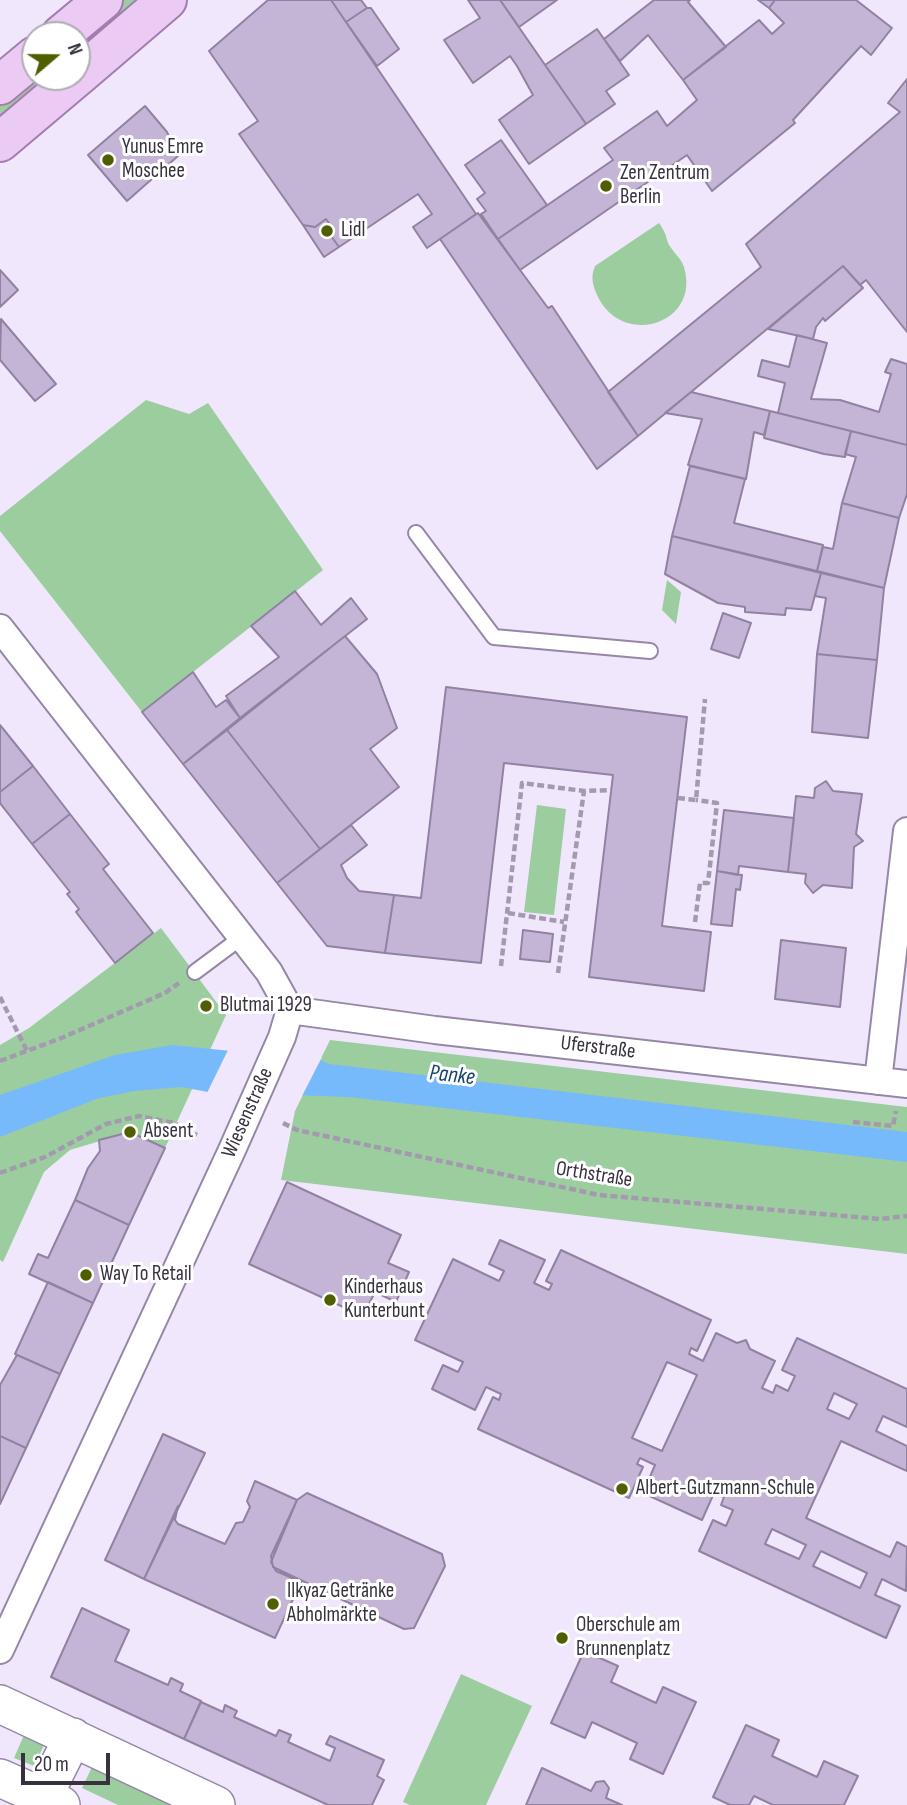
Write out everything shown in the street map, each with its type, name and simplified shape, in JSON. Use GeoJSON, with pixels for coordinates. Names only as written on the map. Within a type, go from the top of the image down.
{"type":"FeatureCollection","features":[{"type":"Feature","properties":{"kind":"main road"},"geometry":{"type":"LineString","coordinates":[[78,21],[103,0]]}},
{"type":"Feature","properties":{"kind":"main road"},"geometry":{"type":"LineString","coordinates":[[91,65],[167,0]]}},
{"type":"Feature","properties":{"kind":"main road"},"geometry":{"type":"LineString","coordinates":[[0,85],[21,68]]}},
{"type":"Feature","properties":{"kind":"main road"},"geometry":{"type":"LineString","coordinates":[[0,142],[60,91]]}},
{"type":"Feature","properties":{"kind":"main road"},"geometry":{"type":"LineString","coordinates":[[0,1704],[216,1805]]}},
{"type":"Feature","properties":{"kind":"main road"},"geometry":{"type":"LineString","coordinates":[[0,1778],[52,1801],[73,1737]]}},
{"type":"Feature","properties":{"kind":"street"},"geometry":{"type":"LineString","coordinates":[[0,628],[8,656],[242,937],[269,972],[290,1010]]}},
{"type":"Feature","properties":{"kind":"street"},"geometry":{"type":"LineString","coordinates":[[896,1082],[907,831]]}},
{"type":"Feature","properties":{"kind":"street","name":"Uferstraße"},"geometry":{"type":"LineString","coordinates":[[290,1010],[435,1030],[896,1082]]}},
{"type":"Feature","properties":{"kind":"street","name":"Wiesenstraße"},"geometry":{"type":"LineString","coordinates":[[0,1650],[251,1106],[282,1037],[290,1010]]}},
{"type":"Feature","properties":{"kind":"lane"},"geometry":{"type":"LineString","coordinates":[[416,533],[494,637],[650,651]]}},
{"type":"Feature","properties":{"kind":"lane"},"geometry":{"type":"LineString","coordinates":[[195,972],[242,937]]}},
{"type":"Feature","properties":{"kind":"path"},"geometry":{"type":"LineString","coordinates":[[696,800],[705,699]]}},
{"type":"Feature","properties":{"kind":"path"},"geometry":{"type":"LineString","coordinates":[[502,966],[522,783],[584,791],[611,790]]}},
{"type":"Feature","properties":{"kind":"path"},"geometry":{"type":"LineString","coordinates":[[558,973],[584,791]]}},
{"type":"Feature","properties":{"kind":"path"},"geometry":{"type":"LineString","coordinates":[[678,798],[717,803],[708,883],[700,883],[695,922]]}},
{"type":"Feature","properties":{"kind":"path"},"geometry":{"type":"LineString","coordinates":[[508,914],[564,922]]}},
{"type":"Feature","properties":{"kind":"path"},"geometry":{"type":"LineString","coordinates":[[0,1060],[165,993],[195,972]]}},
{"type":"Feature","properties":{"kind":"path"},"geometry":{"type":"LineString","coordinates":[[0,997],[27,1051]]}},
{"type":"Feature","properties":{"kind":"path"},"geometry":{"type":"LineString","coordinates":[[853,1122],[893,1126],[896,1082]]}},
{"type":"Feature","properties":{"kind":"path"},"geometry":{"type":"LineString","coordinates":[[0,1173],[45,1157],[106,1124],[139,1116],[174,1123],[197,1135]]}},
{"type":"Feature","properties":{"kind":"path","name":"Orthstraße"},"geometry":{"type":"LineString","coordinates":[[283,1124],[297,1130],[599,1195],[880,1219],[907,1216]]}},
{"type":"Feature","properties":{"kind":"green space"},"geometry":{"type":"Polygon","coordinates":[[[123,0],[145,0],[91,45],[91,26],[123,0]]]}},
{"type":"Feature","properties":{"kind":"green space"},"geometry":{"type":"Polygon","coordinates":[[[21,87],[21,91],[37,91],[0,122],[0,103],[21,87]]]}},
{"type":"Feature","properties":{"kind":"green space"},"geometry":{"type":"Polygon","coordinates":[[[659,223],[684,267],[686,287],[681,303],[671,315],[657,322],[641,325],[624,322],[610,313],[598,297],[593,282],[595,266],[659,223]]]}},
{"type":"Feature","properties":{"kind":"green space"},"geometry":{"type":"Polygon","coordinates":[[[146,400],[189,414],[208,403],[323,570],[142,712],[0,531],[0,516],[146,400]]]}},
{"type":"Feature","properties":{"kind":"green space"},"geometry":{"type":"Polygon","coordinates":[[[667,580],[681,592],[676,624],[662,610],[667,580]]]}},
{"type":"Feature","properties":{"kind":"green space"},"geometry":{"type":"Polygon","coordinates":[[[537,805],[566,809],[554,915],[524,912],[537,805]]]}},
{"type":"Feature","properties":{"kind":"green space"},"geometry":{"type":"Polygon","coordinates":[[[161,928],[226,1015],[165,1148],[130,1132],[70,1150],[44,1172],[3,1262],[0,1260],[0,1045],[29,1028],[161,928]]]}},
{"type":"Feature","properties":{"kind":"green space"},"geometry":{"type":"Polygon","coordinates":[[[330,1040],[907,1107],[907,1254],[281,1180],[295,1111],[330,1040]]]}},
{"type":"Feature","properties":{"kind":"green space"},"geometry":{"type":"Polygon","coordinates":[[[461,1674],[532,1706],[486,1805],[410,1805],[403,1802],[461,1674]]]}},
{"type":"Feature","properties":{"kind":"green space"},"geometry":{"type":"Polygon","coordinates":[[[24,1735],[44,1745],[34,1766],[14,1758],[24,1735]]]}},
{"type":"Feature","properties":{"kind":"green space"},"geometry":{"type":"Polygon","coordinates":[[[92,1767],[176,1805],[118,1805],[82,1788],[92,1767]]]}},
{"type":"Feature","properties":{"kind":"water"},"geometry":{"type":"Polygon","coordinates":[[[172,1045],[320,1060],[329,1064],[907,1132],[907,1162],[349,1097],[208,1092],[181,1087],[135,1091],[99,1098],[0,1137],[0,1095],[115,1055],[172,1045]]]}},
{"type":"Feature","properties":{"kind":"pier"},"geometry":{"type":"Polygon","coordinates":[[[229,1048],[322,1057],[301,1098],[206,1095],[229,1048]]]}},
{"type":"Feature","properties":{"kind":"building"},"geometry":{"type":"Polygon","coordinates":[[[268,0],[331,0],[476,214],[427,248],[413,227],[432,214],[418,194],[339,247],[326,229],[331,226],[326,219],[315,227],[303,225],[239,134],[258,121],[209,51],[268,0]]]}},
{"type":"Feature","properties":{"kind":"building"},"geometry":{"type":"Polygon","coordinates":[[[331,0],[361,0],[367,8],[346,22],[331,0]]]}},
{"type":"Feature","properties":{"kind":"building"},"geometry":{"type":"Polygon","coordinates":[[[468,0],[500,0],[586,124],[529,164],[499,120],[533,95],[517,66],[510,56],[473,83],[444,40],[480,18],[468,0]]]}},
{"type":"Feature","properties":{"kind":"building"},"geometry":{"type":"Polygon","coordinates":[[[500,0],[557,0],[519,27],[500,0]]]}},
{"type":"Feature","properties":{"kind":"building"},"geometry":{"type":"Polygon","coordinates":[[[654,0],[690,0],[688,2],[726,47],[683,80],[648,35],[620,61],[604,39],[654,0]]]}},
{"type":"Feature","properties":{"kind":"building"},"geometry":{"type":"Polygon","coordinates":[[[758,0],[775,0],[769,8],[758,0]]]}},
{"type":"Feature","properties":{"kind":"building"},"geometry":{"type":"Polygon","coordinates":[[[775,0],[856,0],[892,28],[871,55],[861,46],[793,120],[795,123],[712,191],[687,155],[520,270],[498,239],[613,160],[604,148],[657,111],[667,126],[697,100],[683,80],[759,20],[772,34],[784,23],[769,8],[775,0]]]}},
{"type":"Feature","properties":{"kind":"building"},"geometry":{"type":"Polygon","coordinates":[[[371,8],[399,49],[377,66],[346,22],[371,8]]]}},
{"type":"Feature","properties":{"kind":"building"},"geometry":{"type":"Polygon","coordinates":[[[597,29],[629,75],[606,91],[615,104],[586,124],[545,65],[597,29]]]}},
{"type":"Feature","properties":{"kind":"building"},"geometry":{"type":"Polygon","coordinates":[[[907,79],[907,332],[866,280],[860,285],[843,266],[638,436],[608,392],[761,267],[746,244],[900,112],[888,103],[907,79]]]}},
{"type":"Feature","properties":{"kind":"building"},"geometry":{"type":"Polygon","coordinates":[[[145,106],[167,132],[178,156],[127,201],[88,155],[145,106]]]}},
{"type":"Feature","properties":{"kind":"building"},"geometry":{"type":"Polygon","coordinates":[[[501,140],[547,205],[498,239],[481,214],[486,211],[477,199],[485,193],[465,165],[501,140]]]}},
{"type":"Feature","properties":{"kind":"building"},"geometry":{"type":"Polygon","coordinates":[[[478,213],[548,308],[552,306],[638,436],[597,469],[440,239],[478,213]]]}},
{"type":"Feature","properties":{"kind":"building"},"geometry":{"type":"Polygon","coordinates":[[[326,219],[331,226],[326,229],[339,247],[324,257],[303,225],[315,227],[326,219]]]}},
{"type":"Feature","properties":{"kind":"building"},"geometry":{"type":"Polygon","coordinates":[[[843,266],[863,288],[825,321],[823,318],[816,327],[813,339],[768,329],[843,266]]]}},
{"type":"Feature","properties":{"kind":"building"},"geometry":{"type":"Polygon","coordinates":[[[0,270],[18,290],[0,307],[0,270]]]}},
{"type":"Feature","properties":{"kind":"building"},"geometry":{"type":"Polygon","coordinates":[[[1,319],[56,384],[35,401],[0,360],[1,319]]]}},
{"type":"Feature","properties":{"kind":"building"},"geometry":{"type":"Polygon","coordinates":[[[797,335],[827,343],[811,399],[840,400],[879,412],[891,374],[885,372],[891,359],[907,364],[907,445],[778,413],[785,383],[758,376],[762,360],[789,367],[797,335]]]}},
{"type":"Feature","properties":{"kind":"building"},"geometry":{"type":"Polygon","coordinates":[[[691,392],[770,411],[764,435],[754,432],[746,479],[688,465],[702,419],[665,413],[691,392]]]}},
{"type":"Feature","properties":{"kind":"building"},"geometry":{"type":"Polygon","coordinates":[[[770,411],[851,431],[845,457],[764,438],[770,411]]]}},
{"type":"Feature","properties":{"kind":"building"},"geometry":{"type":"Polygon","coordinates":[[[851,431],[907,445],[907,494],[899,518],[842,503],[856,457],[845,454],[851,431]]]}},
{"type":"Feature","properties":{"kind":"building"},"geometry":{"type":"Polygon","coordinates":[[[690,466],[745,479],[734,523],[823,545],[817,571],[672,536],[690,466]]]}},
{"type":"Feature","properties":{"kind":"building"},"geometry":{"type":"Polygon","coordinates":[[[842,503],[899,518],[884,588],[817,571],[823,547],[833,549],[842,503]]]}},
{"type":"Feature","properties":{"kind":"building"},"geometry":{"type":"Polygon","coordinates":[[[672,536],[821,573],[811,610],[786,608],[785,615],[745,612],[745,607],[718,603],[665,574],[672,536]]]}},
{"type":"Feature","properties":{"kind":"building"},"geometry":{"type":"Polygon","coordinates":[[[821,573],[884,588],[877,660],[817,654],[826,598],[815,596],[821,573]]]}},
{"type":"Feature","properties":{"kind":"building"},"geometry":{"type":"Polygon","coordinates":[[[295,591],[321,625],[351,598],[367,619],[240,718],[226,696],[279,657],[251,626],[295,591]]]}},
{"type":"Feature","properties":{"kind":"building"},"geometry":{"type":"Polygon","coordinates":[[[723,613],[751,623],[739,658],[711,649],[723,613]]]}},
{"type":"Feature","properties":{"kind":"building"},"geometry":{"type":"Polygon","coordinates":[[[345,636],[377,674],[397,728],[370,749],[399,787],[320,849],[227,730],[345,636]]]}},
{"type":"Feature","properties":{"kind":"building"},"geometry":{"type":"Polygon","coordinates":[[[817,654],[877,660],[868,738],[812,732],[817,654]]]}},
{"type":"Feature","properties":{"kind":"building"},"geometry":{"type":"Polygon","coordinates":[[[193,672],[216,707],[226,700],[240,718],[183,764],[142,712],[193,672]]]}},
{"type":"Feature","properties":{"kind":"building"},"geometry":{"type":"Polygon","coordinates":[[[446,687],[687,717],[662,926],[711,932],[704,991],[589,977],[613,775],[504,763],[481,963],[385,953],[394,895],[421,898],[446,687]]]}},
{"type":"Feature","properties":{"kind":"building"},"geometry":{"type":"Polygon","coordinates":[[[0,725],[33,766],[0,792],[0,725]]]}},
{"type":"Feature","properties":{"kind":"building"},"geometry":{"type":"Polygon","coordinates":[[[227,730],[320,849],[277,883],[183,764],[227,730]]]}},
{"type":"Feature","properties":{"kind":"building"},"geometry":{"type":"Polygon","coordinates":[[[33,766],[70,814],[32,844],[0,803],[0,792],[33,766]]]}},
{"type":"Feature","properties":{"kind":"building"},"geometry":{"type":"Polygon","coordinates":[[[826,781],[833,791],[862,794],[856,834],[863,841],[854,847],[852,888],[823,885],[813,893],[805,883],[806,874],[788,872],[796,796],[814,798],[815,788],[826,781]]]}},
{"type":"Feature","properties":{"kind":"building"},"geometry":{"type":"Polygon","coordinates":[[[724,810],[794,818],[788,872],[739,866],[738,875],[717,871],[724,810]]]}},
{"type":"Feature","properties":{"kind":"building"},"geometry":{"type":"Polygon","coordinates":[[[70,814],[109,864],[103,869],[153,933],[115,963],[76,912],[79,909],[67,894],[70,892],[32,844],[70,814]]]}},
{"type":"Feature","properties":{"kind":"building"},"geometry":{"type":"Polygon","coordinates":[[[351,825],[367,845],[341,865],[347,878],[359,891],[394,895],[385,953],[327,946],[277,883],[351,825]]]}},
{"type":"Feature","properties":{"kind":"building"},"geometry":{"type":"Polygon","coordinates":[[[717,871],[742,875],[740,890],[736,889],[732,926],[711,924],[717,871]]]}},
{"type":"Feature","properties":{"kind":"building"},"geometry":{"type":"Polygon","coordinates":[[[523,930],[553,934],[550,962],[520,959],[523,930]]]}},
{"type":"Feature","properties":{"kind":"building"},"geometry":{"type":"Polygon","coordinates":[[[781,940],[846,948],[840,1007],[775,999],[781,940]]]}},
{"type":"Feature","properties":{"kind":"building"},"geometry":{"type":"Polygon","coordinates":[[[130,1132],[165,1148],[129,1225],[75,1200],[88,1168],[100,1151],[99,1140],[130,1132]]]}},
{"type":"Feature","properties":{"kind":"building"},"geometry":{"type":"Polygon","coordinates":[[[287,1182],[401,1235],[388,1263],[409,1272],[396,1302],[375,1292],[363,1316],[249,1264],[287,1182]]]}},
{"type":"Feature","properties":{"kind":"building"},"geometry":{"type":"Polygon","coordinates":[[[75,1200],[129,1225],[93,1303],[29,1274],[38,1254],[48,1258],[75,1200]]]}},
{"type":"Feature","properties":{"kind":"building"},"geometry":{"type":"Polygon","coordinates":[[[500,1240],[545,1260],[534,1283],[549,1290],[552,1284],[546,1281],[561,1250],[711,1320],[697,1351],[691,1348],[689,1354],[703,1361],[716,1333],[737,1343],[746,1340],[750,1349],[775,1361],[762,1388],[773,1393],[776,1385],[788,1391],[795,1376],[782,1370],[797,1338],[907,1389],[907,1427],[883,1416],[876,1431],[907,1446],[907,1471],[841,1441],[806,1518],[890,1557],[897,1542],[907,1547],[906,1591],[882,1579],[875,1595],[900,1606],[886,1638],[699,1551],[713,1520],[726,1526],[733,1510],[721,1505],[724,1497],[714,1493],[702,1520],[643,1493],[655,1465],[640,1458],[637,1464],[643,1467],[629,1498],[478,1429],[493,1397],[499,1400],[501,1394],[486,1387],[475,1410],[432,1389],[443,1365],[458,1372],[463,1362],[415,1340],[453,1259],[499,1281],[504,1271],[489,1264],[500,1240]],[[667,1362],[632,1438],[662,1451],[697,1375],[667,1362]],[[834,1393],[827,1409],[849,1419],[857,1404],[834,1393]],[[772,1529],[765,1544],[799,1559],[806,1545],[772,1529]],[[821,1551],[813,1566],[860,1588],[867,1573],[821,1551]]]}},
{"type":"Feature","properties":{"kind":"building"},"geometry":{"type":"Polygon","coordinates":[[[48,1282],[93,1303],[60,1374],[15,1354],[48,1282]]]}},
{"type":"Feature","properties":{"kind":"building"},"geometry":{"type":"Polygon","coordinates":[[[17,1355],[60,1374],[26,1448],[0,1436],[0,1385],[17,1355]]]}},
{"type":"Feature","properties":{"kind":"building"},"geometry":{"type":"Polygon","coordinates":[[[163,1434],[205,1453],[144,1579],[105,1560],[163,1434]]]}},
{"type":"Feature","properties":{"kind":"building"},"geometry":{"type":"Polygon","coordinates":[[[0,1436],[26,1448],[0,1504],[0,1436]]]}},
{"type":"Feature","properties":{"kind":"building"},"geometry":{"type":"Polygon","coordinates":[[[255,1481],[297,1500],[271,1562],[276,1571],[301,1582],[275,1638],[144,1579],[178,1506],[175,1520],[178,1524],[225,1544],[236,1523],[243,1522],[250,1507],[247,1501],[255,1481]]]}},
{"type":"Feature","properties":{"kind":"building"},"geometry":{"type":"Polygon","coordinates":[[[307,1493],[442,1554],[445,1566],[414,1628],[404,1629],[273,1567],[271,1556],[297,1500],[307,1493]]]}},
{"type":"Feature","properties":{"kind":"building"},"geometry":{"type":"Polygon","coordinates":[[[82,1608],[129,1630],[115,1661],[168,1685],[171,1678],[183,1684],[180,1691],[201,1701],[184,1739],[51,1677],[82,1608]]]}},
{"type":"Feature","properties":{"kind":"building"},"geometry":{"type":"Polygon","coordinates":[[[584,1651],[618,1666],[611,1682],[656,1703],[663,1687],[696,1702],[663,1774],[630,1759],[637,1743],[592,1722],[585,1738],[551,1723],[584,1651]]]}},
{"type":"Feature","properties":{"kind":"building"},"geometry":{"type":"Polygon","coordinates":[[[201,1702],[223,1712],[225,1705],[237,1711],[234,1717],[276,1736],[279,1730],[291,1735],[288,1742],[330,1761],[335,1748],[326,1744],[330,1736],[384,1760],[377,1776],[384,1780],[372,1805],[328,1805],[184,1739],[201,1702]]]}},
{"type":"Feature","properties":{"kind":"building"},"geometry":{"type":"Polygon","coordinates":[[[746,1725],[779,1740],[772,1756],[817,1777],[824,1761],[858,1776],[844,1805],[773,1805],[754,1796],[749,1805],[730,1805],[713,1797],[746,1725]]]}},
{"type":"Feature","properties":{"kind":"building"},"geometry":{"type":"Polygon","coordinates":[[[542,1768],[591,1791],[596,1782],[604,1781],[609,1788],[606,1798],[622,1805],[526,1805],[542,1768]]]}},
{"type":"Feature","properties":{"kind":"place","name":"Yunus Emre Moschee"},"geometry":{"type":"Point","coordinates":[108,160]}},
{"type":"Feature","properties":{"kind":"place","name":"Zen Zentrum Berlin"},"geometry":{"type":"Point","coordinates":[606,186]}},
{"type":"Feature","properties":{"kind":"place","name":"Lidl"},"geometry":{"type":"Point","coordinates":[327,231]}},
{"type":"Feature","properties":{"kind":"place","name":"Blutmai 1929"},"geometry":{"type":"Point","coordinates":[206,1006]}},
{"type":"Feature","properties":{"kind":"place","name":"Absent"},"geometry":{"type":"Point","coordinates":[130,1132]}},
{"type":"Feature","properties":{"kind":"place","name":"Way To Retail"},"geometry":{"type":"Point","coordinates":[86,1275]}},
{"type":"Feature","properties":{"kind":"place","name":"Kinderhaus Kunterbunt"},"geometry":{"type":"Point","coordinates":[330,1300]}},
{"type":"Feature","properties":{"kind":"place","name":"Albert-Gutzmann-Schule"},"geometry":{"type":"Point","coordinates":[622,1489]}},
{"type":"Feature","properties":{"kind":"place","name":"Ilkyaz Getränke Abholmärkte"},"geometry":{"type":"Point","coordinates":[273,1604]}},
{"type":"Feature","properties":{"kind":"place","name":"Oberschule am Brunnenplatz"},"geometry":{"type":"Point","coordinates":[562,1638]}},
{"type":"Feature","properties":{"kind":"water label","name":"Panke"},"geometry":{"type":"Point","coordinates":[452,1076]}}]}
